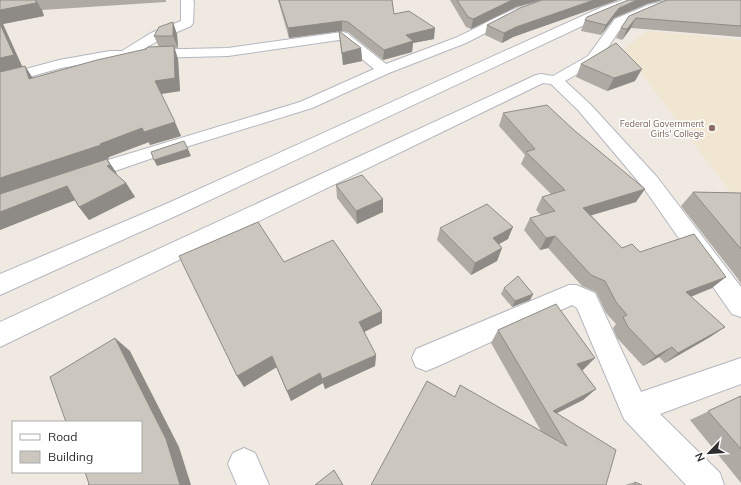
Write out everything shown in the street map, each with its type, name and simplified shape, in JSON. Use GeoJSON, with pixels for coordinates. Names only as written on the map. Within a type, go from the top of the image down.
{"type":"FeatureCollection","features":[{"type":"Feature","properties":{"kind":"street"},"geometry":{"type":"LineString","coordinates":[[125,54],[156,36],[187,23],[187,0]]}},
{"type":"Feature","properties":{"kind":"street"},"geometry":{"type":"LineString","coordinates":[[64,181],[167,146],[306,105],[384,70],[461,40],[513,14],[550,0]]}},
{"type":"Feature","properties":{"kind":"street"},"geometry":{"type":"LineString","coordinates":[[0,285],[173,209],[606,10],[634,0]]}},
{"type":"Feature","properties":{"kind":"street"},"geometry":{"type":"LineString","coordinates":[[556,81],[568,72],[593,59],[619,22],[652,7],[685,0]]}},
{"type":"Feature","properties":{"kind":"street"},"geometry":{"type":"LineString","coordinates":[[0,81],[60,64],[110,55],[228,52],[342,36],[384,70]]}},
{"type":"Feature","properties":{"kind":"street"},"geometry":{"type":"LineString","coordinates":[[0,335],[537,79],[546,78],[556,81],[584,107],[650,182],[741,306]]}},
{"type":"Feature","properties":{"kind":"street"},"geometry":{"type":"LineString","coordinates":[[426,358],[569,295],[576,295],[586,301],[634,409],[708,485]]}},
{"type":"Feature","properties":{"kind":"street"},"geometry":{"type":"LineString","coordinates":[[634,409],[741,371]]}},
{"type":"Feature","properties":{"kind":"shaded area","name":"Federal Government Girls' College"},"geometry":{"type":"Polygon","coordinates":[[[648,31],[741,40],[741,207],[624,49],[648,31]]]}},
{"type":"Feature","properties":{"kind":"building"},"geometry":{"type":"Polygon","coordinates":[[[0,0],[36,0],[36,3],[0,10],[0,0]]]}},
{"type":"Feature","properties":{"kind":"building"},"geometry":{"type":"Polygon","coordinates":[[[279,0],[392,0],[394,14],[409,11],[435,28],[406,35],[413,41],[384,50],[348,22],[342,21],[288,28],[279,0]]]}},
{"type":"Feature","properties":{"kind":"building"},"geometry":{"type":"Polygon","coordinates":[[[457,0],[512,0],[473,19],[468,17],[457,0]]]}},
{"type":"Feature","properties":{"kind":"building"},"geometry":{"type":"Polygon","coordinates":[[[542,0],[594,0],[516,27],[504,33],[487,25],[520,8],[542,0]]]}},
{"type":"Feature","properties":{"kind":"building"},"geometry":{"type":"Polygon","coordinates":[[[628,0],[637,0],[619,8],[606,25],[585,20],[587,17],[628,0]]]}},
{"type":"Feature","properties":{"kind":"building"},"geometry":{"type":"Polygon","coordinates":[[[668,0],[741,0],[741,26],[636,18],[627,29],[621,28],[629,16],[668,0]]]}},
{"type":"Feature","properties":{"kind":"building"},"geometry":{"type":"Polygon","coordinates":[[[173,22],[173,36],[154,36],[159,27],[173,22]]]}},
{"type":"Feature","properties":{"kind":"building"},"geometry":{"type":"Polygon","coordinates":[[[0,24],[14,55],[0,58],[0,24]]]}},
{"type":"Feature","properties":{"kind":"building"},"geometry":{"type":"Polygon","coordinates":[[[339,31],[361,48],[342,53],[339,31]]]}},
{"type":"Feature","properties":{"kind":"building"},"geometry":{"type":"Polygon","coordinates":[[[616,43],[642,69],[614,78],[581,64],[616,43]]]}},
{"type":"Feature","properties":{"kind":"building"},"geometry":{"type":"Polygon","coordinates":[[[174,46],[175,78],[155,81],[175,122],[144,132],[142,128],[100,144],[101,145],[0,178],[0,72],[25,66],[29,79],[97,60],[146,49],[148,47],[174,46]]]}},
{"type":"Feature","properties":{"kind":"building"},"geometry":{"type":"Polygon","coordinates":[[[547,105],[575,131],[645,189],[583,208],[622,248],[632,244],[640,252],[694,234],[726,277],[686,292],[725,327],[678,353],[672,347],[656,356],[628,327],[623,317],[627,315],[616,302],[605,281],[591,275],[555,236],[546,238],[530,218],[555,211],[542,197],[565,190],[526,152],[535,149],[503,113],[547,105]]]}},
{"type":"Feature","properties":{"kind":"building"},"geometry":{"type":"Polygon","coordinates":[[[184,141],[188,149],[154,160],[151,152],[184,141]]]}},
{"type":"Feature","properties":{"kind":"building"},"geometry":{"type":"Polygon","coordinates":[[[107,159],[110,165],[107,166],[126,183],[79,207],[67,186],[0,212],[0,194],[107,159]]]}},
{"type":"Feature","properties":{"kind":"building"},"geometry":{"type":"Polygon","coordinates":[[[362,175],[383,199],[356,211],[336,185],[362,175]]]}},
{"type":"Feature","properties":{"kind":"building"},"geometry":{"type":"Polygon","coordinates":[[[693,192],[741,193],[741,249],[693,192]]]}},
{"type":"Feature","properties":{"kind":"building"},"geometry":{"type":"Polygon","coordinates":[[[487,204],[513,227],[493,238],[502,248],[475,263],[440,228],[487,204]]]}},
{"type":"Feature","properties":{"kind":"building"},"geometry":{"type":"Polygon","coordinates":[[[258,222],[284,262],[333,240],[382,311],[359,322],[376,355],[322,379],[320,373],[287,391],[272,356],[237,376],[179,256],[258,222]]]}},
{"type":"Feature","properties":{"kind":"building"},"geometry":{"type":"Polygon","coordinates":[[[518,276],[533,294],[515,301],[504,288],[518,276]]]}},
{"type":"Feature","properties":{"kind":"building"},"geometry":{"type":"Polygon","coordinates":[[[556,304],[595,358],[577,364],[596,389],[553,411],[616,450],[606,485],[371,485],[427,381],[455,397],[460,385],[567,446],[498,330],[556,304]]]}},
{"type":"Feature","properties":{"kind":"building"},"geometry":{"type":"Polygon","coordinates":[[[115,338],[166,439],[180,485],[88,485],[85,473],[142,473],[142,421],[66,421],[50,377],[115,338]]]}},
{"type":"Feature","properties":{"kind":"building"},"geometry":{"type":"Polygon","coordinates":[[[741,396],[741,449],[708,411],[741,396]]]}},
{"type":"Feature","properties":{"kind":"building"},"geometry":{"type":"Polygon","coordinates":[[[334,470],[343,485],[315,485],[334,470]]]}},
{"type":"Feature","properties":{"kind":"building"},"geometry":{"type":"Polygon","coordinates":[[[635,482],[642,485],[635,485],[635,482]]]}},
{"type":"Feature","properties":{"kind":"place","name":"Federal Government Girls' College"},"geometry":{"type":"Point","coordinates":[712,128]}}]}
